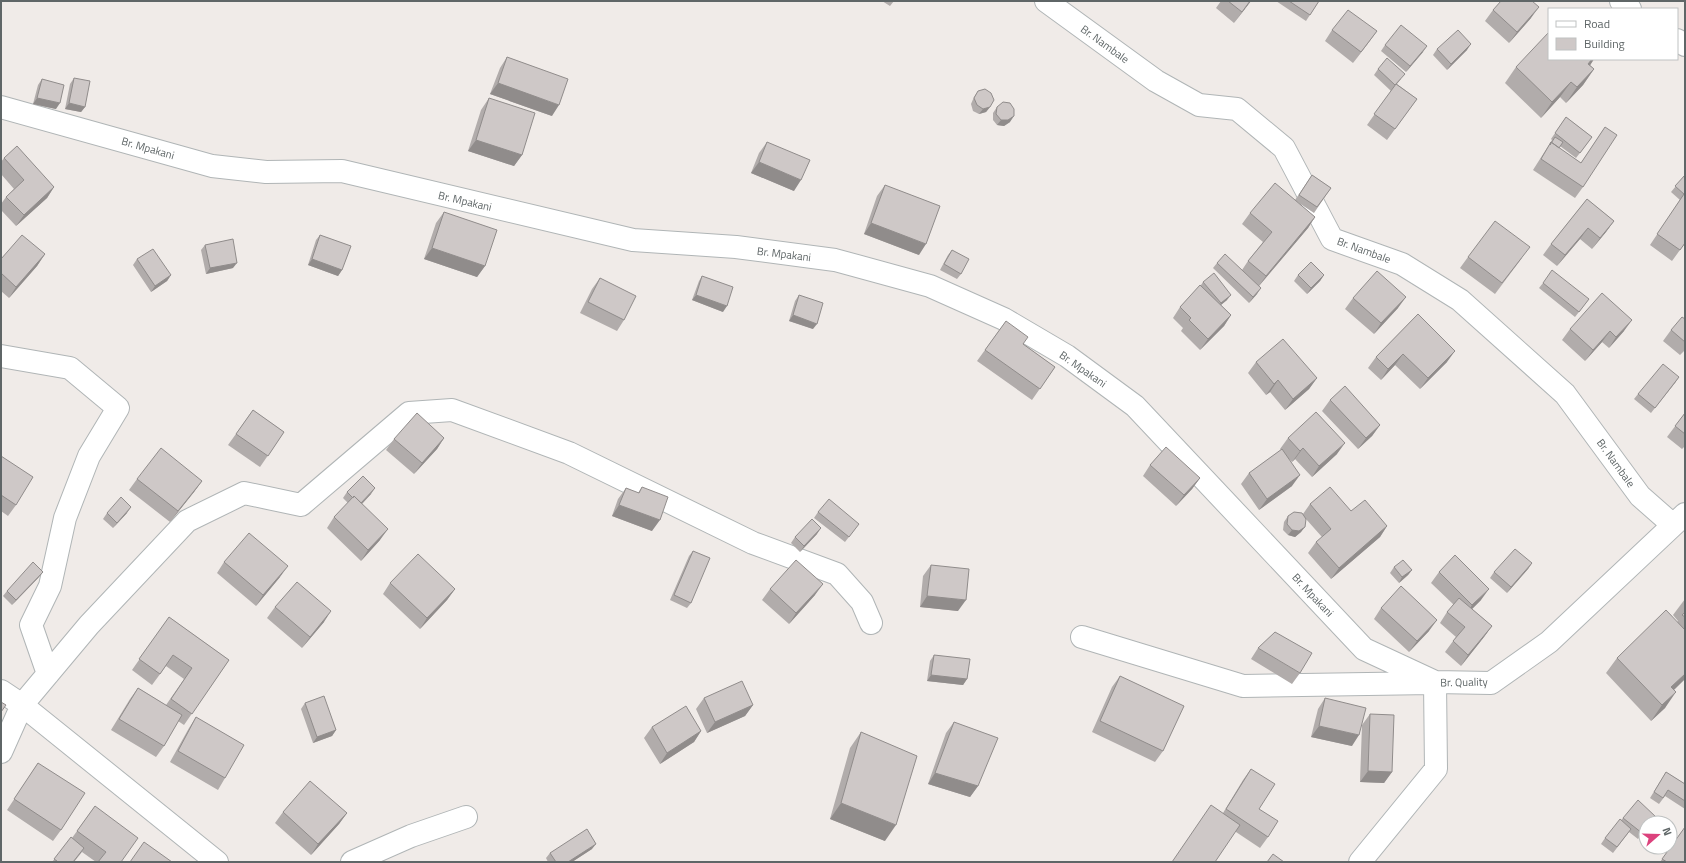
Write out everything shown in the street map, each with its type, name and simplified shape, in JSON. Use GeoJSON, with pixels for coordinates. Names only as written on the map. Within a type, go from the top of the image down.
{"type":"FeatureCollection","features":[{"type":"Feature","properties":{"kind":"street","name":"Br. Nambale"},"geometry":{"type":"LineString","coordinates":[[1046,1],[1156,81],[1200,105],[1236,109],[1284,148],[1332,238],[1402,264],[1460,300],[1565,394],[1640,496],[1679,520]]}},
{"type":"Feature","properties":{"kind":"street"},"geometry":{"type":"LineString","coordinates":[[1621,1],[1629,8]]}},
{"type":"Feature","properties":{"kind":"street","name":"Br. Mpakani"},"geometry":{"type":"LineString","coordinates":[[1,107],[212,166],[266,172],[342,171],[633,240],[736,248],[835,260],[930,286],[1004,319],[1067,356],[1136,406],[1364,649],[1435,682]]}},
{"type":"Feature","properties":{"kind":"street"},"geometry":{"type":"LineString","coordinates":[[1,356],[70,368],[118,408],[89,456],[64,518],[50,586],[31,625],[48,674]]}},
{"type":"Feature","properties":{"kind":"street"},"geometry":{"type":"LineString","coordinates":[[1,752],[22,705],[89,625],[187,521],[244,492],[301,505],[346,465],[409,413],[452,410],[569,453],[753,542],[837,574],[862,602],[871,623]]}},
{"type":"Feature","properties":{"kind":"street","name":"Br. Quality"},"geometry":{"type":"LineString","coordinates":[[1360,862],[1436,769],[1435,682],[1491,683],[1549,642],[1679,520]]}},
{"type":"Feature","properties":{"kind":"street"},"geometry":{"type":"LineString","coordinates":[[1082,637],[1243,686],[1435,682]]}},
{"type":"Feature","properties":{"kind":"street"},"geometry":{"type":"LineString","coordinates":[[1,691],[22,705],[217,862]]}},
{"type":"Feature","properties":{"kind":"street"},"geometry":{"type":"LineString","coordinates":[[352,862],[411,836],[466,817]]}},
{"type":"Feature","properties":{"kind":"building"},"geometry":{"type":"Polygon","coordinates":[[[1228,1],[1250,1],[1242,12],[1228,1]]]}},
{"type":"Feature","properties":{"kind":"building"},"geometry":{"type":"Polygon","coordinates":[[[1289,1],[1319,1],[1310,15],[1289,1]]]}},
{"type":"Feature","properties":{"kind":"building"},"geometry":{"type":"Polygon","coordinates":[[[1501,1],[1532,1],[1539,7],[1517,32],[1493,10],[1501,1]]]}},
{"type":"Feature","properties":{"kind":"building"},"geometry":{"type":"Polygon","coordinates":[[[1348,10],[1377,31],[1361,52],[1332,30],[1348,10]]]}},
{"type":"Feature","properties":{"kind":"building"},"geometry":{"type":"Polygon","coordinates":[[[1401,25],[1427,46],[1410,66],[1385,45],[1401,25]]]}},
{"type":"Feature","properties":{"kind":"building"},"geometry":{"type":"Polygon","coordinates":[[[1458,30],[1471,44],[1451,64],[1437,49],[1458,30]]]}},
{"type":"Feature","properties":{"kind":"building"},"geometry":{"type":"Polygon","coordinates":[[[1548,33],[1548,60],[1591,60],[1588,64],[1594,69],[1577,87],[1571,82],[1552,102],[1516,67],[1548,33]]]}},
{"type":"Feature","properties":{"kind":"building"},"geometry":{"type":"Polygon","coordinates":[[[507,57],[568,79],[559,105],[498,83],[507,57]]]}},
{"type":"Feature","properties":{"kind":"building"},"geometry":{"type":"Polygon","coordinates":[[[1387,58],[1405,74],[1395,85],[1378,69],[1387,58]]]}},
{"type":"Feature","properties":{"kind":"building"},"geometry":{"type":"Polygon","coordinates":[[[74,78],[90,81],[85,107],[69,103],[74,78]]]}},
{"type":"Feature","properties":{"kind":"building"},"geometry":{"type":"Polygon","coordinates":[[[42,79],[64,85],[60,103],[37,98],[42,79]]]}},
{"type":"Feature","properties":{"kind":"building"},"geometry":{"type":"Polygon","coordinates":[[[1396,84],[1417,99],[1395,129],[1374,114],[1396,84]]]}},
{"type":"Feature","properties":{"kind":"building"},"geometry":{"type":"Polygon","coordinates":[[[985,89],[991,93],[994,100],[990,107],[983,109],[977,105],[974,98],[978,91],[985,89]]]}},
{"type":"Feature","properties":{"kind":"building"},"geometry":{"type":"Polygon","coordinates":[[[489,98],[535,113],[522,155],[476,140],[489,98]]]}},
{"type":"Feature","properties":{"kind":"building"},"geometry":{"type":"Polygon","coordinates":[[[1003,102],[1010,103],[1014,109],[1014,116],[1008,120],[1001,120],[996,114],[997,107],[1003,102]]]}},
{"type":"Feature","properties":{"kind":"building"},"geometry":{"type":"Polygon","coordinates":[[[1566,117],[1592,137],[1580,153],[1555,133],[1566,117]]]}},
{"type":"Feature","properties":{"kind":"building"},"geometry":{"type":"Polygon","coordinates":[[[1605,127],[1617,135],[1583,187],[1541,159],[1551,142],[1581,163],[1605,127]]]}},
{"type":"Feature","properties":{"kind":"building"},"geometry":{"type":"Polygon","coordinates":[[[1555,137],[1563,142],[1559,148],[1552,142],[1555,137]]]}},
{"type":"Feature","properties":{"kind":"building"},"geometry":{"type":"Polygon","coordinates":[[[767,142],[810,160],[801,180],[759,162],[767,142]]]}},
{"type":"Feature","properties":{"kind":"building"},"geometry":{"type":"Polygon","coordinates":[[[17,146],[54,187],[24,215],[6,197],[24,180],[4,158],[17,146]]]}},
{"type":"Feature","properties":{"kind":"building"},"geometry":{"type":"Polygon","coordinates":[[[1312,175],[1331,188],[1317,207],[1299,195],[1312,175]]]}},
{"type":"Feature","properties":{"kind":"building"},"geometry":{"type":"Polygon","coordinates":[[[1685,175],[1685,195],[1675,186],[1685,175]]]}},
{"type":"Feature","properties":{"kind":"building"},"geometry":{"type":"Polygon","coordinates":[[[1275,183],[1315,217],[1266,276],[1248,261],[1272,232],[1250,213],[1275,183]]]}},
{"type":"Feature","properties":{"kind":"building"},"geometry":{"type":"Polygon","coordinates":[[[885,185],[940,206],[926,244],[871,223],[885,185]]]}},
{"type":"Feature","properties":{"kind":"building"},"geometry":{"type":"Polygon","coordinates":[[[1684,194],[1685,243],[1680,250],[1657,234],[1684,194]]]}},
{"type":"Feature","properties":{"kind":"building"},"geometry":{"type":"Polygon","coordinates":[[[1587,199],[1614,221],[1600,238],[1588,228],[1565,255],[1551,244],[1587,199]]]}},
{"type":"Feature","properties":{"kind":"building"},"geometry":{"type":"Polygon","coordinates":[[[444,212],[497,230],[485,266],[432,248],[444,212]]]}},
{"type":"Feature","properties":{"kind":"building"},"geometry":{"type":"Polygon","coordinates":[[[1495,221],[1530,247],[1502,283],[1468,257],[1495,221]]]}},
{"type":"Feature","properties":{"kind":"building"},"geometry":{"type":"Polygon","coordinates":[[[22,235],[45,254],[16,287],[1,273],[1,259],[22,235]]]}},
{"type":"Feature","properties":{"kind":"building"},"geometry":{"type":"Polygon","coordinates":[[[320,235],[351,246],[342,270],[312,259],[320,235]]]}},
{"type":"Feature","properties":{"kind":"building"},"geometry":{"type":"Polygon","coordinates":[[[233,239],[237,263],[210,268],[205,245],[233,239]]]}},
{"type":"Feature","properties":{"kind":"building"},"geometry":{"type":"Polygon","coordinates":[[[153,249],[171,275],[155,286],[137,259],[153,249]]]}},
{"type":"Feature","properties":{"kind":"building"},"geometry":{"type":"Polygon","coordinates":[[[952,250],[969,259],[961,274],[944,264],[952,250]]]}},
{"type":"Feature","properties":{"kind":"building"},"geometry":{"type":"Polygon","coordinates":[[[1225,254],[1261,288],[1253,297],[1217,263],[1225,254]]]}},
{"type":"Feature","properties":{"kind":"building"},"geometry":{"type":"Polygon","coordinates":[[[1311,262],[1324,275],[1311,288],[1298,275],[1311,262]]]}},
{"type":"Feature","properties":{"kind":"building"},"geometry":{"type":"Polygon","coordinates":[[[1552,270],[1589,299],[1579,312],[1543,283],[1552,270]]]}},
{"type":"Feature","properties":{"kind":"building"},"geometry":{"type":"Polygon","coordinates":[[[1377,271],[1406,297],[1381,323],[1353,298],[1377,271]]]}},
{"type":"Feature","properties":{"kind":"building"},"geometry":{"type":"Polygon","coordinates":[[[1214,273],[1231,295],[1221,303],[1203,282],[1214,273]]]}},
{"type":"Feature","properties":{"kind":"building"},"geometry":{"type":"Polygon","coordinates":[[[702,276],[733,287],[727,306],[696,295],[702,276]]]}},
{"type":"Feature","properties":{"kind":"building"},"geometry":{"type":"Polygon","coordinates":[[[600,278],[636,296],[624,320],[588,302],[600,278]]]}},
{"type":"Feature","properties":{"kind":"building"},"geometry":{"type":"Polygon","coordinates":[[[1200,285],[1231,315],[1208,339],[1189,320],[1191,318],[1180,307],[1200,285]]]}},
{"type":"Feature","properties":{"kind":"building"},"geometry":{"type":"Polygon","coordinates":[[[1602,293],[1632,320],[1616,337],[1610,331],[1593,350],[1570,329],[1602,293]]]}},
{"type":"Feature","properties":{"kind":"building"},"geometry":{"type":"Polygon","coordinates":[[[799,295],[823,303],[817,324],[793,315],[799,295]]]}},
{"type":"Feature","properties":{"kind":"building"},"geometry":{"type":"Polygon","coordinates":[[[1418,314],[1455,351],[1428,378],[1403,354],[1388,369],[1376,357],[1418,314]]]}},
{"type":"Feature","properties":{"kind":"building"},"geometry":{"type":"Polygon","coordinates":[[[1682,317],[1685,319],[1685,342],[1671,330],[1682,317]]]}},
{"type":"Feature","properties":{"kind":"building"},"geometry":{"type":"Polygon","coordinates":[[[1006,321],[1028,337],[1023,344],[1055,367],[1040,389],[985,350],[1006,321]]]}},
{"type":"Feature","properties":{"kind":"building"},"geometry":{"type":"Polygon","coordinates":[[[1283,339],[1317,378],[1293,399],[1278,380],[1274,384],[1256,362],[1283,339]]]}},
{"type":"Feature","properties":{"kind":"building"},"geometry":{"type":"Polygon","coordinates":[[[1663,364],[1679,377],[1655,408],[1638,394],[1663,364]]]}},
{"type":"Feature","properties":{"kind":"building"},"geometry":{"type":"Polygon","coordinates":[[[1345,386],[1380,425],[1366,438],[1330,400],[1345,386]]]}},
{"type":"Feature","properties":{"kind":"building"},"geometry":{"type":"Polygon","coordinates":[[[253,410],[284,432],[268,456],[236,434],[253,410]]]}},
{"type":"Feature","properties":{"kind":"building"},"geometry":{"type":"Polygon","coordinates":[[[1316,412],[1345,443],[1319,466],[1303,448],[1300,451],[1288,438],[1316,412]]]}},
{"type":"Feature","properties":{"kind":"building"},"geometry":{"type":"Polygon","coordinates":[[[417,413],[444,438],[422,463],[394,439],[417,413]]]}},
{"type":"Feature","properties":{"kind":"building"},"geometry":{"type":"Polygon","coordinates":[[[1685,413],[1685,434],[1675,426],[1685,413]]]}},
{"type":"Feature","properties":{"kind":"building"},"geometry":{"type":"Polygon","coordinates":[[[1166,447],[1200,478],[1184,495],[1150,465],[1166,447]]]}},
{"type":"Feature","properties":{"kind":"building"},"geometry":{"type":"Polygon","coordinates":[[[161,448],[202,481],[178,511],[137,479],[161,448]]]}},
{"type":"Feature","properties":{"kind":"building"},"geometry":{"type":"Polygon","coordinates":[[[1282,449],[1300,475],[1267,499],[1249,473],[1282,449]]]}},
{"type":"Feature","properties":{"kind":"building"},"geometry":{"type":"Polygon","coordinates":[[[1,456],[33,477],[16,505],[1,495],[1,456]]]}},
{"type":"Feature","properties":{"kind":"building"},"geometry":{"type":"Polygon","coordinates":[[[363,476],[375,488],[361,503],[347,492],[363,476]]]}},
{"type":"Feature","properties":{"kind":"building"},"geometry":{"type":"Polygon","coordinates":[[[642,487],[668,497],[660,520],[619,505],[626,488],[639,493],[642,487]]]}},
{"type":"Feature","properties":{"kind":"building"},"geometry":{"type":"Polygon","coordinates":[[[1330,487],[1351,511],[1365,500],[1387,526],[1339,568],[1316,542],[1331,529],[1310,504],[1330,487]]]}},
{"type":"Feature","properties":{"kind":"building"},"geometry":{"type":"Polygon","coordinates":[[[354,496],[388,529],[368,550],[334,517],[354,496]]]}},
{"type":"Feature","properties":{"kind":"building"},"geometry":{"type":"Polygon","coordinates":[[[121,497],[131,507],[117,523],[107,513],[121,497]]]}},
{"type":"Feature","properties":{"kind":"building"},"geometry":{"type":"Polygon","coordinates":[[[829,499],[859,524],[849,537],[818,512],[829,499]]]}},
{"type":"Feature","properties":{"kind":"building"},"geometry":{"type":"Polygon","coordinates":[[[1294,512],[1302,513],[1306,519],[1305,527],[1299,531],[1292,530],[1287,524],[1288,516],[1294,512]]]}},
{"type":"Feature","properties":{"kind":"building"},"geometry":{"type":"Polygon","coordinates":[[[812,519],[821,528],[804,546],[795,537],[812,519]]]}},
{"type":"Feature","properties":{"kind":"building"},"geometry":{"type":"Polygon","coordinates":[[[249,533],[288,566],[263,595],[224,562],[249,533]]]}},
{"type":"Feature","properties":{"kind":"building"},"geometry":{"type":"Polygon","coordinates":[[[1515,549],[1532,563],[1511,587],[1494,572],[1515,549]]]}},
{"type":"Feature","properties":{"kind":"building"},"geometry":{"type":"Polygon","coordinates":[[[693,551],[710,558],[691,603],[674,595],[693,551]]]}},
{"type":"Feature","properties":{"kind":"building"},"geometry":{"type":"Polygon","coordinates":[[[418,554],[455,589],[427,618],[390,583],[418,554]]]}},
{"type":"Feature","properties":{"kind":"building"},"geometry":{"type":"Polygon","coordinates":[[[1455,555],[1489,589],[1472,605],[1439,572],[1455,555]]]}},
{"type":"Feature","properties":{"kind":"building"},"geometry":{"type":"Polygon","coordinates":[[[796,560],[823,584],[796,613],[770,589],[796,560]]]}},
{"type":"Feature","properties":{"kind":"building"},"geometry":{"type":"Polygon","coordinates":[[[1403,560],[1412,570],[1402,577],[1394,567],[1403,560]]]}},
{"type":"Feature","properties":{"kind":"building"},"geometry":{"type":"Polygon","coordinates":[[[33,562],[43,572],[16,600],[7,591],[33,562]]]}},
{"type":"Feature","properties":{"kind":"building"},"geometry":{"type":"Polygon","coordinates":[[[931,565],[969,569],[966,600],[927,596],[931,565]]]}},
{"type":"Feature","properties":{"kind":"building"},"geometry":{"type":"Polygon","coordinates":[[[297,582],[331,611],[310,637],[275,607],[297,582]]]}},
{"type":"Feature","properties":{"kind":"building"},"geometry":{"type":"Polygon","coordinates":[[[1401,586],[1437,620],[1417,641],[1381,608],[1401,586]]]}},
{"type":"Feature","properties":{"kind":"building"},"geometry":{"type":"Polygon","coordinates":[[[1459,598],[1492,626],[1468,655],[1453,641],[1465,627],[1447,612],[1459,598]]]}},
{"type":"Feature","properties":{"kind":"building"},"geometry":{"type":"Polygon","coordinates":[[[1666,610],[1685,630],[1685,674],[1671,687],[1676,692],[1662,705],[1617,658],[1666,610]]]}},
{"type":"Feature","properties":{"kind":"building"},"geometry":{"type":"Polygon","coordinates":[[[169,617],[229,660],[192,714],[171,699],[192,668],[173,655],[160,674],[139,659],[169,617]]]}},
{"type":"Feature","properties":{"kind":"building"},"geometry":{"type":"Polygon","coordinates":[[[1275,632],[1312,653],[1300,673],[1258,648],[1275,632]]]}},
{"type":"Feature","properties":{"kind":"building"},"geometry":{"type":"Polygon","coordinates":[[[934,655],[970,659],[967,679],[931,675],[934,655]]]}},
{"type":"Feature","properties":{"kind":"building"},"geometry":{"type":"Polygon","coordinates":[[[1120,676],[1184,706],[1163,751],[1100,721],[1120,676]]]}},
{"type":"Feature","properties":{"kind":"building"},"geometry":{"type":"Polygon","coordinates":[[[742,681],[753,705],[715,722],[704,698],[742,681]]]}},
{"type":"Feature","properties":{"kind":"building"},"geometry":{"type":"Polygon","coordinates":[[[138,688],[182,715],[164,746],[119,719],[138,688]]]}},
{"type":"Feature","properties":{"kind":"building"},"geometry":{"type":"Polygon","coordinates":[[[324,696],[336,730],[317,737],[305,703],[324,696]]]}},
{"type":"Feature","properties":{"kind":"building"},"geometry":{"type":"Polygon","coordinates":[[[1325,698],[1366,708],[1359,735],[1319,726],[1325,698]]]}},
{"type":"Feature","properties":{"kind":"building"},"geometry":{"type":"Polygon","coordinates":[[[1,702],[6,705],[1,712],[1,702]]]}},
{"type":"Feature","properties":{"kind":"building"},"geometry":{"type":"Polygon","coordinates":[[[686,706],[701,731],[667,753],[652,727],[686,706]]]}},
{"type":"Feature","properties":{"kind":"building"},"geometry":{"type":"Polygon","coordinates":[[[1370,714],[1394,715],[1392,772],[1368,771],[1370,714]]]}},
{"type":"Feature","properties":{"kind":"building"},"geometry":{"type":"Polygon","coordinates":[[[196,717],[244,745],[225,778],[178,751],[196,717]]]}},
{"type":"Feature","properties":{"kind":"building"},"geometry":{"type":"Polygon","coordinates":[[[954,722],[998,738],[978,786],[935,773],[954,722]]]}},
{"type":"Feature","properties":{"kind":"building"},"geometry":{"type":"Polygon","coordinates":[[[861,732],[917,756],[896,825],[841,803],[861,732]]]}},
{"type":"Feature","properties":{"kind":"building"},"geometry":{"type":"Polygon","coordinates":[[[38,763],[85,793],[61,830],[14,799],[38,763]]]}},
{"type":"Feature","properties":{"kind":"building"},"geometry":{"type":"Polygon","coordinates":[[[1251,769],[1275,784],[1259,809],[1278,821],[1268,837],[1226,809],[1251,769]]]}},
{"type":"Feature","properties":{"kind":"building"},"geometry":{"type":"Polygon","coordinates":[[[1666,772],[1685,784],[1685,801],[1668,790],[1663,798],[1654,792],[1666,772]]]}},
{"type":"Feature","properties":{"kind":"building"},"geometry":{"type":"Polygon","coordinates":[[[310,781],[347,813],[318,844],[283,812],[310,781]]]}},
{"type":"Feature","properties":{"kind":"building"},"geometry":{"type":"Polygon","coordinates":[[[1638,800],[1654,815],[1638,815],[1638,830],[1623,818],[1638,800]]]}},
{"type":"Feature","properties":{"kind":"building"},"geometry":{"type":"Polygon","coordinates":[[[1211,805],[1240,825],[1215,862],[1172,862],[1211,805]]]}},
{"type":"Feature","properties":{"kind":"building"},"geometry":{"type":"Polygon","coordinates":[[[95,806],[138,838],[121,862],[98,862],[106,852],[77,831],[95,806]]]}},
{"type":"Feature","properties":{"kind":"building"},"geometry":{"type":"Polygon","coordinates":[[[1620,819],[1631,829],[1617,847],[1605,838],[1620,819]]]}},
{"type":"Feature","properties":{"kind":"building"},"geometry":{"type":"Polygon","coordinates":[[[1685,827],[1685,862],[1667,862],[1662,859],[1665,855],[1678,855],[1678,837],[1685,827]]]}},
{"type":"Feature","properties":{"kind":"building"},"geometry":{"type":"Polygon","coordinates":[[[587,829],[596,844],[568,862],[556,862],[550,853],[587,829]]]}},
{"type":"Feature","properties":{"kind":"building"},"geometry":{"type":"Polygon","coordinates":[[[71,837],[84,848],[73,862],[56,862],[57,861],[54,859],[71,837]]]}},
{"type":"Feature","properties":{"kind":"building"},"geometry":{"type":"Polygon","coordinates":[[[144,842],[172,862],[130,862],[144,842]]]}},
{"type":"Feature","properties":{"kind":"building"},"geometry":{"type":"Polygon","coordinates":[[[1273,854],[1284,862],[1267,862],[1273,854]]]}}]}
